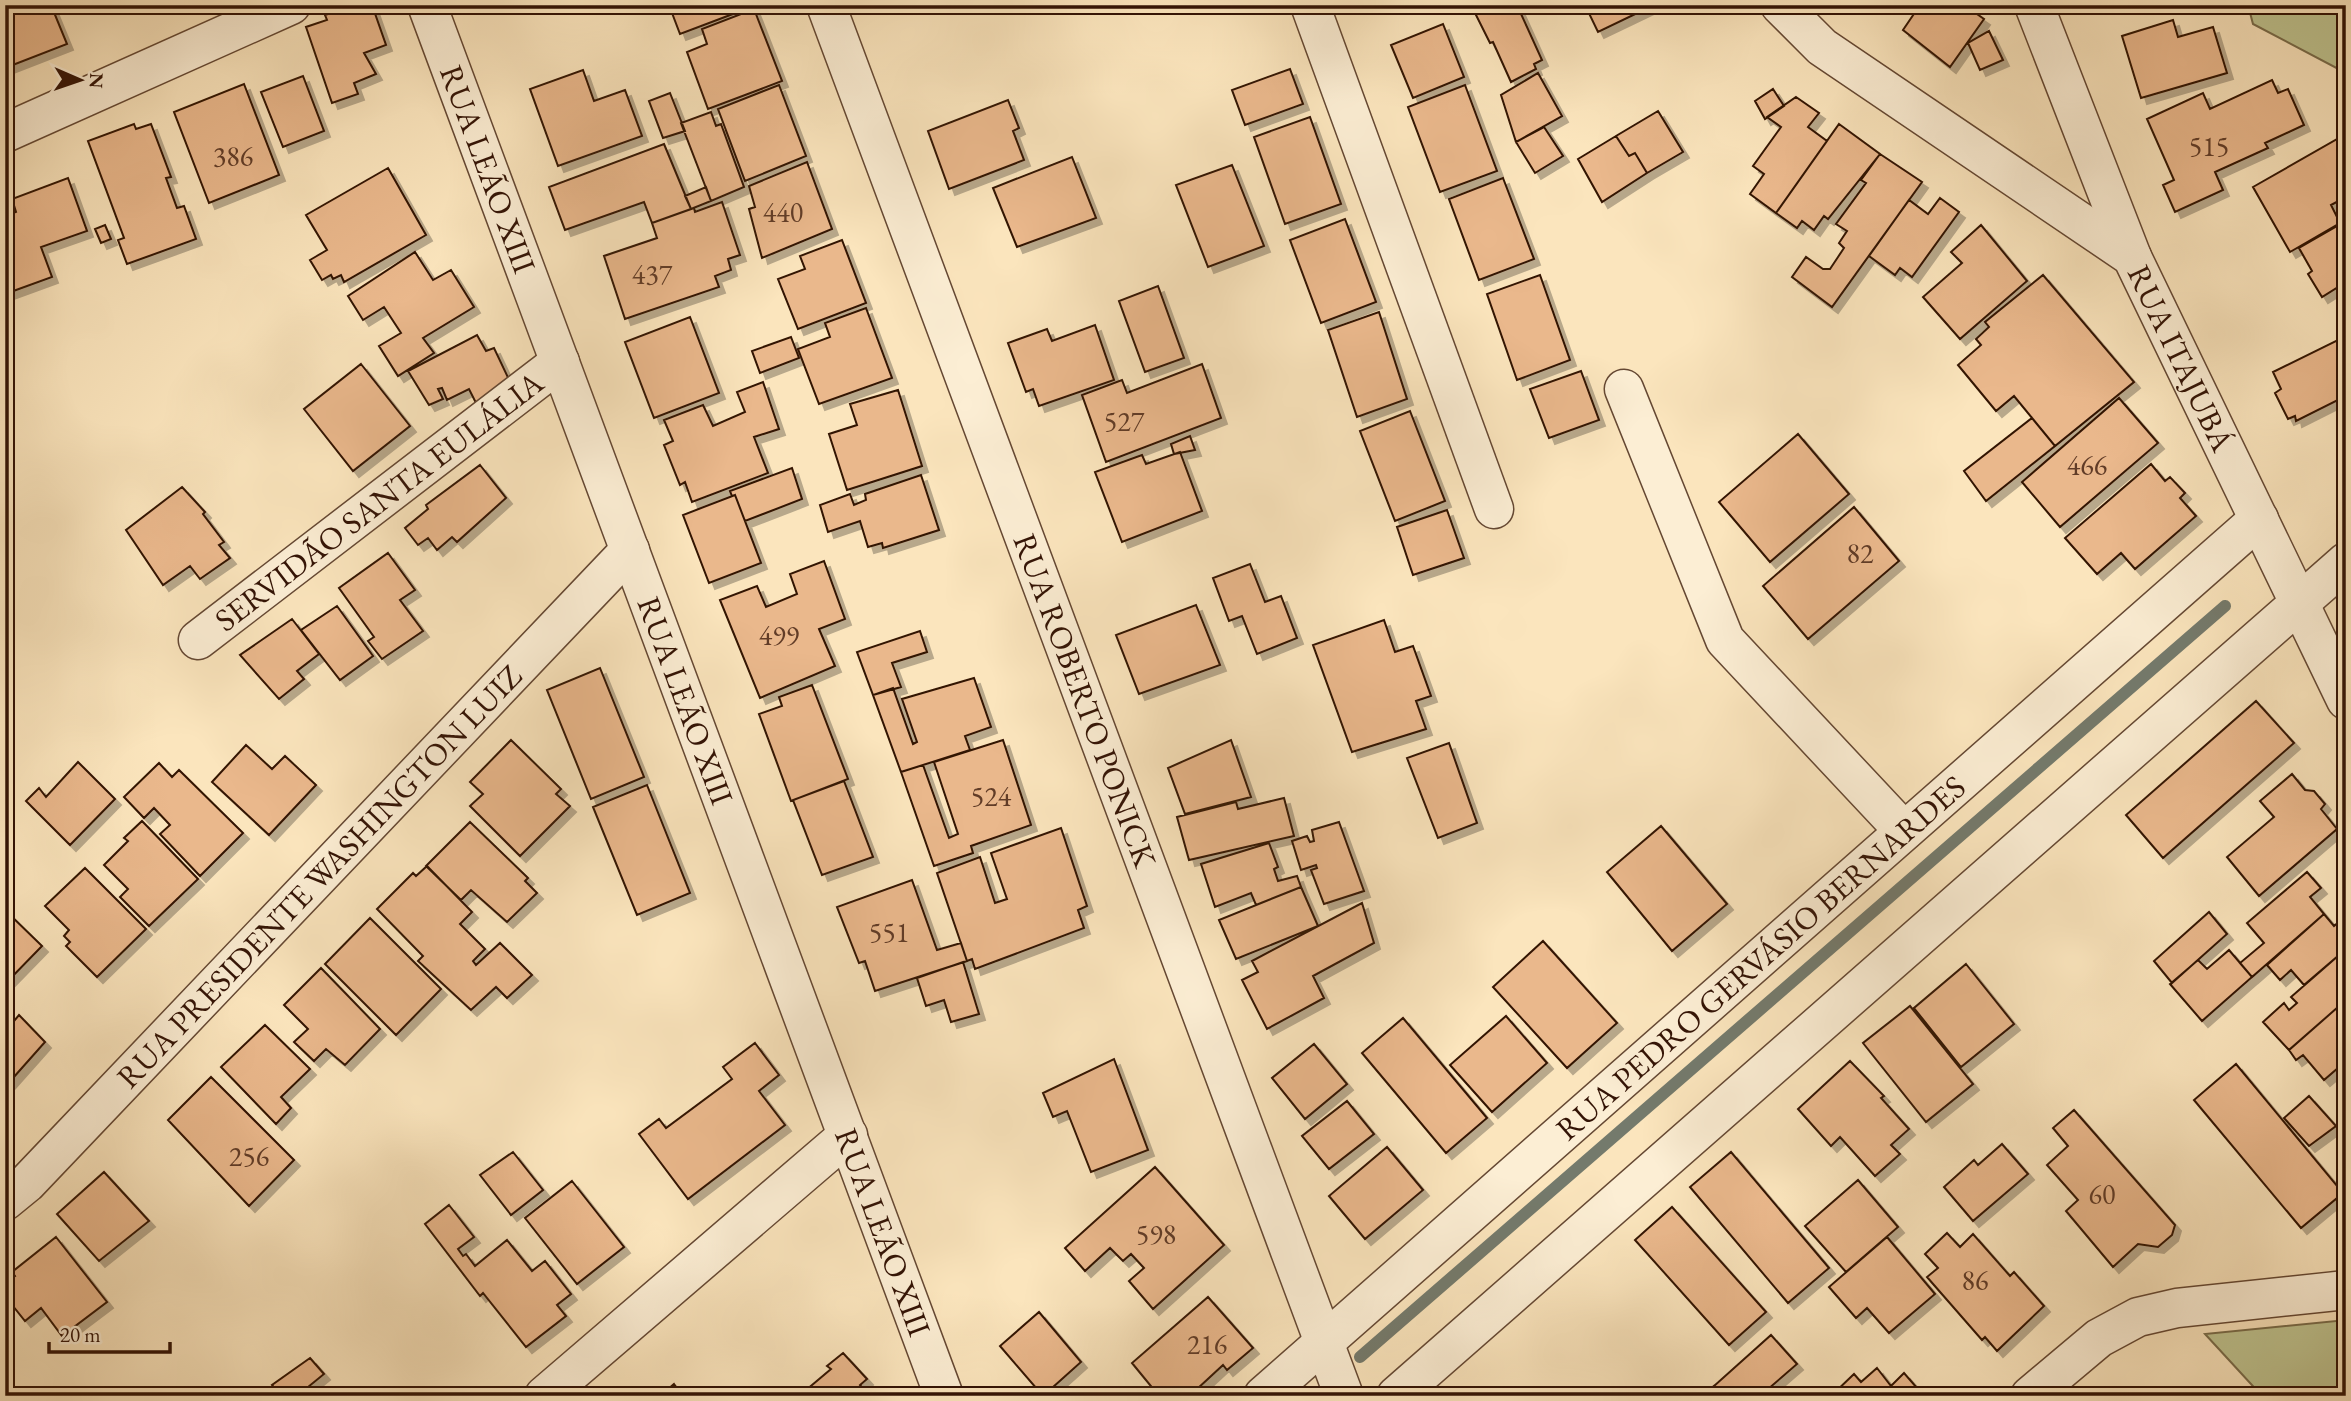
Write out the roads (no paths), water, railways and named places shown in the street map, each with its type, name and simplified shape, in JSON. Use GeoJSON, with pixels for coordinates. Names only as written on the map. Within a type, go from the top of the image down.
{"type":"FeatureCollection","features":[{"type":"Feature","properties":{"kind":"street"},"geometry":{"type":"LineString","coordinates":[[5,133],[291,5]]}},
{"type":"Feature","properties":{"kind":"street","name":"RUA LEÃO XIII"},"geometry":{"type":"LineString","coordinates":[[427,5],[944,1396]]}},
{"type":"Feature","properties":{"kind":"street","name":"RUA ROBERTO PONICK"},"geometry":{"type":"LineString","coordinates":[[826,5],[1344,1396]]}},
{"type":"Feature","properties":{"kind":"street"},"geometry":{"type":"LineString","coordinates":[[1310,5],[1494,509]]}},
{"type":"Feature","properties":{"kind":"street","name":"RUA ITAJUBÁ"},"geometry":{"type":"LineString","coordinates":[[1780,5],[1822,47],[2132,257],[2346,700]]}},
{"type":"Feature","properties":{"kind":"street"},"geometry":{"type":"LineString","coordinates":[[2034,5],[2132,257]]}},
{"type":"Feature","properties":{"kind":"street","name":"SERVIDÃO SANTA EULÁLIA"},"geometry":{"type":"LineString","coordinates":[[198,640],[560,362]]}},
{"type":"Feature","properties":{"kind":"street"},"geometry":{"type":"LineString","coordinates":[[1624,389],[1725,640],[1904,831]]}},
{"type":"Feature","properties":{"kind":"street","name":"RUA PEDRO GERVÁSIO BERNARDES"},"geometry":{"type":"LineString","coordinates":[[1263,1396],[2259,519]]}},
{"type":"Feature","properties":{"kind":"street","name":"RUA PRESIDENTE WASHINGTON LUIZ"},"geometry":{"type":"LineString","coordinates":[[5,1201],[36,1173],[630,550]]}},
{"type":"Feature","properties":{"kind":"street"},"geometry":{"type":"LineString","coordinates":[[1396,1396],[2298,601],[2346,562]]}},
{"type":"Feature","properties":{"kind":"street"},"geometry":{"type":"LineString","coordinates":[[544,1396],[848,1136]]}},
{"type":"Feature","properties":{"kind":"street"},"geometry":{"type":"LineString","coordinates":[[2030,1396],[2099,1338],[2138,1317],[2177,1308],[2346,1290]]}},
{"type":"Feature","properties":{"kind":"waterway"},"geometry":{"type":"LineString","coordinates":[[1360,1357],[2225,606]]}}]}
